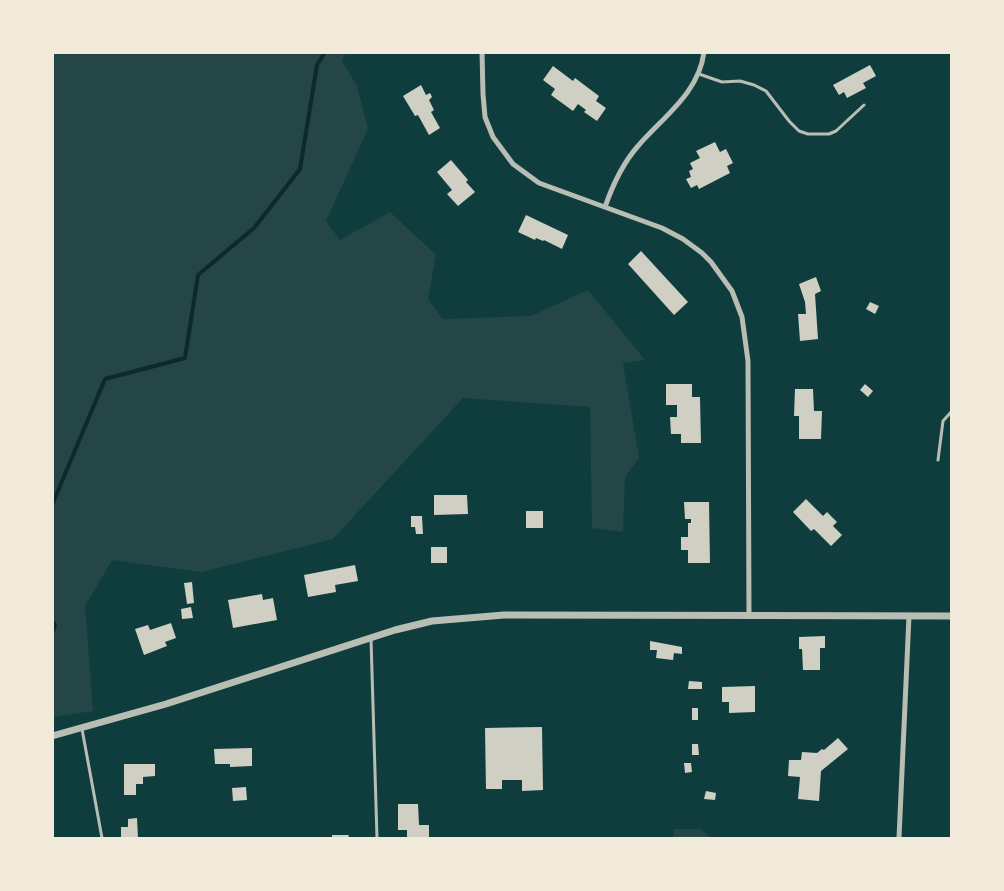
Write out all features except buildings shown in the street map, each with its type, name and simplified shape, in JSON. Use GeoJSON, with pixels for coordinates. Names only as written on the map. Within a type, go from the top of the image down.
{"type":"FeatureCollection","features":[{"type":"Feature","properties":{"kind":"street"},"geometry":{"type":"LineString","coordinates":[[482,52],[485,117],[493,137],[506,156],[539,183],[662,228],[693,246],[719,271],[732,291],[738,304],[745,331],[748,361],[749,615]]}},
{"type":"Feature","properties":{"kind":"street"},"geometry":{"type":"LineString","coordinates":[[605,207],[612,187],[622,168],[638,147],[684,98],[699,74],[704,52]]}},
{"type":"Feature","properties":{"kind":"street"},"geometry":{"type":"LineString","coordinates":[[52,736],[166,704],[370,638],[432,621],[504,615],[952,616]]}},
{"type":"Feature","properties":{"kind":"street"},"geometry":{"type":"LineString","coordinates":[[899,838],[909,616]]}},
{"type":"Feature","properties":{"kind":"lane"},"geometry":{"type":"LineString","coordinates":[[699,74],[722,82],[740,81],[766,91],[789,121],[800,131],[808,134],[829,134],[836,131],[864,105]]}},
{"type":"Feature","properties":{"kind":"lane"},"geometry":{"type":"LineString","coordinates":[[938,460],[942,421],[952,411]]}},
{"type":"Feature","properties":{"kind":"lane"},"geometry":{"type":"LineString","coordinates":[[370,638],[377,838]]}},
{"type":"Feature","properties":{"kind":"lane"},"geometry":{"type":"LineString","coordinates":[[82,728],[102,838]]}},
{"type":"Feature","properties":{"kind":"shaded area"},"geometry":{"type":"Polygon","coordinates":[[[52,53],[346,53],[342,61],[357,86],[368,129],[326,221],[340,240],[390,212],[436,255],[428,299],[443,319],[531,316],[588,290],[645,360],[623,363],[639,458],[625,477],[623,532],[592,528],[590,407],[463,398],[333,539],[201,572],[112,560],[85,606],[93,711],[53,717],[52,53]]]}},
{"type":"Feature","properties":{"kind":"shaded area"},"geometry":{"type":"Polygon","coordinates":[[[674,829],[701,829],[711,838],[673,838],[674,829]]]}},
{"type":"Feature","properties":{"kind":"waterway"},"geometry":{"type":"LineString","coordinates":[[52,505],[105,379],[185,358],[198,275],[254,228],[300,169],[317,65],[325,52]]}},
{"type":"Feature","properties":{"kind":"waterway"},"geometry":{"type":"LineString","coordinates":[[52,620],[55,625],[52,634]]}}]}
